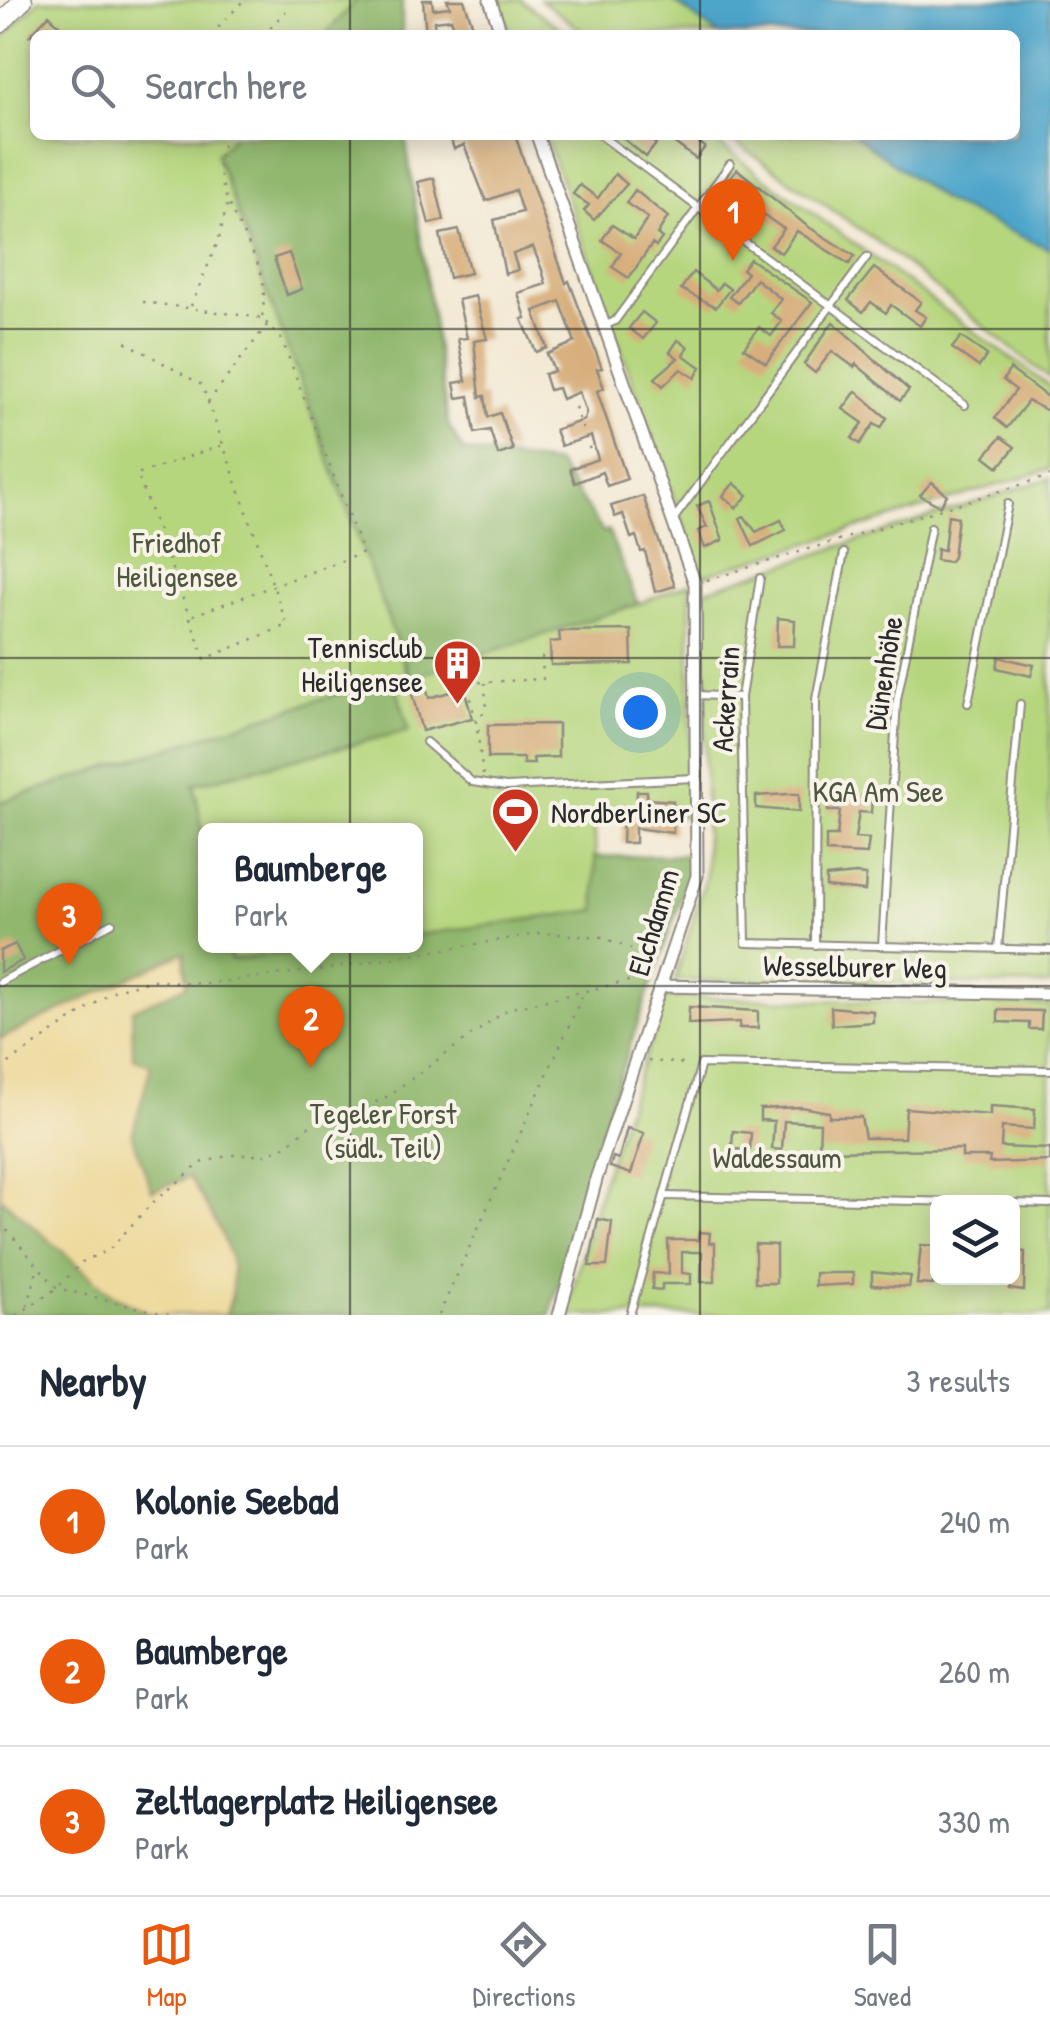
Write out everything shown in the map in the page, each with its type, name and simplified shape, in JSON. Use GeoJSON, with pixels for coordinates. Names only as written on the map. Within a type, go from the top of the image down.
{"type":"FeatureCollection","features":[{"type":"Feature","properties":{"kind":"main road"},"geometry":{"type":"LineString","coordinates":[[0,24],[23,0]]}},
{"type":"Feature","properties":{"kind":"street"},"geometry":{"type":"LineString","coordinates":[[490,0],[500,30]]}},
{"type":"Feature","properties":{"kind":"street","name":"Elchdamm"},"geometry":{"type":"LineString","coordinates":[[539,140],[695,584],[697,876],[597,1176],[560,1315]]}},
{"type":"Feature","properties":{"kind":"street","name":"Wesselburer Weg"},"geometry":{"type":"LineString","coordinates":[[660,986],[1050,994]]}},
{"type":"Feature","properties":{"kind":"lane"},"geometry":{"type":"LineString","coordinates":[[607,140],[965,405]]}},
{"type":"Feature","properties":{"kind":"lane"},"geometry":{"type":"LineString","coordinates":[[604,326],[616,320],[730,164]]}},
{"type":"Feature","properties":{"kind":"lane"},"geometry":{"type":"LineString","coordinates":[[673,520],[867,257]]}},
{"type":"Feature","properties":{"kind":"lane"},"geometry":{"type":"LineString","coordinates":[[968,703],[1008,504]]}},
{"type":"Feature","properties":{"kind":"lane","name":"Dünenhöhe"},"geometry":{"type":"LineString","coordinates":[[882,946],[897,700],[931,528]]}},
{"type":"Feature","properties":{"kind":"lane"},"geometry":{"type":"LineString","coordinates":[[844,553],[816,699],[815,945],[1050,950]]}},
{"type":"Feature","properties":{"kind":"lane","name":"Ackerrain"},"geometry":{"type":"LineString","coordinates":[[760,578],[741,697],[746,942],[815,945]]}},
{"type":"Feature","properties":{"kind":"lane"},"geometry":{"type":"LineString","coordinates":[[696,696],[741,697]]}},
{"type":"Feature","properties":{"kind":"lane"},"geometry":{"type":"LineString","coordinates":[[998,949],[1020,704]]}},
{"type":"Feature","properties":{"kind":"lane"},"geometry":{"type":"LineString","coordinates":[[426,742],[457,772],[484,784],[506,787],[696,778]]}},
{"type":"Feature","properties":{"kind":"lane"},"geometry":{"type":"LineString","coordinates":[[0,982],[112,923]]}},
{"type":"Feature","properties":{"kind":"lane"},"geometry":{"type":"LineString","coordinates":[[630,1315],[701,1064],[1050,1070]]}},
{"type":"Feature","properties":{"kind":"lane"},"geometry":{"type":"LineString","coordinates":[[664,1196],[930,1201]]}},
{"type":"Feature","properties":{"kind":"lane"},"geometry":{"type":"LineString","coordinates":[[1020,1204],[1050,1204]]}},
{"type":"Feature","properties":{"kind":"path"},"geometry":{"type":"LineString","coordinates":[[216,30],[244,0]]}},
{"type":"Feature","properties":{"kind":"path"},"geometry":{"type":"LineString","coordinates":[[268,30],[286,10]]}},
{"type":"Feature","properties":{"kind":"path"},"geometry":{"type":"LineString","coordinates":[[226,140],[220,156],[228,199],[262,274],[262,318]]}},
{"type":"Feature","properties":{"kind":"path"},"geometry":{"type":"LineString","coordinates":[[191,306],[220,238],[228,199]]}},
{"type":"Feature","properties":{"kind":"path"},"geometry":{"type":"LineString","coordinates":[[143,302],[262,318],[282,340],[362,553],[189,616]]}},
{"type":"Feature","properties":{"kind":"path"},"geometry":{"type":"LineString","coordinates":[[208,402],[268,324]]}},
{"type":"Feature","properties":{"kind":"path"},"geometry":{"type":"LineString","coordinates":[[126,342],[202,384],[287,625],[205,659],[136,474],[223,445]]}},
{"type":"Feature","properties":{"kind":"path"},"geometry":{"type":"LineString","coordinates":[[576,407],[590,450]]}},
{"type":"Feature","properties":{"kind":"path"},"geometry":{"type":"LineString","coordinates":[[695,584],[1050,476]]}},
{"type":"Feature","properties":{"kind":"path"},"geometry":{"type":"LineString","coordinates":[[484,784],[476,721],[466,683],[543,679],[542,654]]}},
{"type":"Feature","properties":{"kind":"path"},"geometry":{"type":"LineString","coordinates":[[476,721],[486,710],[485,682]]}},
{"type":"Feature","properties":{"kind":"path"},"geometry":{"type":"LineString","coordinates":[[477,732],[485,725]]}},
{"type":"Feature","properties":{"kind":"path"},"geometry":{"type":"LineString","coordinates":[[423,953],[542,933],[602,938],[666,968]]}},
{"type":"Feature","properties":{"kind":"path"},"geometry":{"type":"LineString","coordinates":[[0,1069],[115,990],[154,980],[202,984],[422,953]]}},
{"type":"Feature","properties":{"kind":"path"},"geometry":{"type":"LineString","coordinates":[[18,1315],[57,1288],[82,1262],[110,1250],[150,1205],[201,1164],[230,1155],[266,1156],[287,1145],[317,1120],[382,1100],[508,1009],[666,968]]}},
{"type":"Feature","properties":{"kind":"path"},"geometry":{"type":"LineString","coordinates":[[439,1315],[584,992]]}},
{"type":"Feature","properties":{"kind":"path"},"geometry":{"type":"LineString","coordinates":[[636,1059],[701,1064]]}},
{"type":"Feature","properties":{"kind":"path"},"geometry":{"type":"LineString","coordinates":[[0,1222],[57,1288],[169,1315]]}},
{"type":"Feature","properties":{"kind":"path"},"geometry":{"type":"LineString","coordinates":[[28,1308],[38,1266]]}},
{"type":"Feature","properties":{"kind":"green space","name":"Friedhof Heiligensee"},"geometry":{"type":"Polygon","coordinates":[[[39,0],[358,0],[331,30],[30,30],[30,140],[236,140],[407,675],[638,604],[690,583],[690,816],[594,818],[596,857],[690,855],[688,878],[613,1094],[550,1315],[0,1315],[0,921],[196,935],[198,953],[205,953],[210,963],[230,960],[228,953],[423,953],[423,823],[201,823],[194,784],[409,730],[393,676],[0,802],[0,42],[39,0]]]}},
{"type":"Feature","properties":{"kind":"green space"},"geometry":{"type":"Polygon","coordinates":[[[356,0],[402,0],[402,30],[329,30],[356,0]]]}},
{"type":"Feature","properties":{"kind":"green space"},"geometry":{"type":"Polygon","coordinates":[[[499,0],[521,0],[562,30],[509,30],[499,0]]]}},
{"type":"Feature","properties":{"kind":"green space"},"geometry":{"type":"Polygon","coordinates":[[[541,0],[672,0],[712,30],[581,30],[541,0]]]}},
{"type":"Feature","properties":{"kind":"green space"},"geometry":{"type":"Polygon","coordinates":[[[230,140],[406,140],[448,424],[463,451],[557,464],[603,532],[608,530],[638,604],[410,678],[216,155],[230,140]]]}},
{"type":"Feature","properties":{"kind":"green space"},"geometry":{"type":"Polygon","coordinates":[[[547,140],[713,140],[1050,387],[1050,469],[701,576],[547,140]]]}},
{"type":"Feature","properties":{"kind":"green space"},"geometry":{"type":"Polygon","coordinates":[[[732,140],[862,140],[947,203],[1050,249],[1050,379],[874,239],[732,140]]]}},
{"type":"Feature","properties":{"kind":"green space","name":"KGA Am See"},"geometry":{"type":"Polygon","coordinates":[[[1050,478],[1050,985],[675,980],[706,876],[703,591],[1050,478]]]}},
{"type":"Feature","properties":{"kind":"green space","name":"Tegeler Forst (südl. Teil)"},"geometry":{"type":"Polygon","coordinates":[[[393,676],[409,730],[194,784],[201,823],[198,953],[229,953],[231,960],[284,953],[423,953],[423,934],[596,910],[595,857],[690,855],[688,878],[613,1094],[550,1315],[226,1315],[232,1297],[152,1191],[132,1136],[150,1066],[133,1058],[132,1010],[186,986],[184,953],[0,1039],[0,802],[393,676]]]}},
{"type":"Feature","properties":{"kind":"green space","name":"Waldessaum"},"geometry":{"type":"Polygon","coordinates":[[[665,997],[1050,1005],[1050,1315],[566,1315],[603,1179],[665,997]]]}},
{"type":"Feature","properties":{"kind":"green space"},"geometry":{"type":"Polygon","coordinates":[[[0,1197],[110,1293],[153,1315],[0,1315],[0,1197]]]}},
{"type":"Feature","properties":{"kind":"sand"},"geometry":{"type":"Polygon","coordinates":[[[184,952],[186,986],[132,1010],[133,1057],[151,1065],[132,1136],[152,1191],[189,1177],[218,1226],[232,1276],[226,1315],[153,1315],[110,1293],[0,1197],[0,1039],[184,952]]]}},
{"type":"Feature","properties":{"kind":"water"},"geometry":{"type":"Polygon","coordinates":[[[672,0],[1050,0],[1050,249],[947,203],[862,140],[1020,140],[1020,30],[712,30],[672,0]]]}},
{"type":"Feature","properties":{"kind":"building"},"geometry":{"type":"Polygon","coordinates":[[[423,0],[432,0],[433,9],[450,7],[447,0],[464,0],[474,30],[455,30],[451,19],[434,21],[435,30],[426,30],[423,0]]]}},
{"type":"Feature","properties":{"kind":"building"},"geometry":{"type":"Polygon","coordinates":[[[49,15],[64,30],[35,30],[49,15]]]}},
{"type":"Feature","properties":{"kind":"building"},"geometry":{"type":"Polygon","coordinates":[[[451,140],[517,140],[566,283],[569,281],[602,368],[597,369],[604,388],[597,391],[627,479],[607,486],[602,472],[575,483],[570,469],[598,459],[591,436],[561,446],[555,430],[584,420],[586,412],[579,392],[562,399],[558,388],[549,390],[544,374],[554,371],[547,354],[575,342],[566,317],[560,301],[534,311],[547,348],[536,352],[522,319],[526,318],[518,293],[546,284],[542,270],[533,247],[513,254],[518,270],[505,274],[494,220],[522,212],[515,190],[486,201],[464,145],[454,149],[451,140]]]}},
{"type":"Feature","properties":{"kind":"building"},"geometry":{"type":"Polygon","coordinates":[[[625,140],[651,140],[656,144],[646,157],[625,140]]]}},
{"type":"Feature","properties":{"kind":"building"},"geometry":{"type":"Polygon","coordinates":[[[671,140],[696,140],[705,147],[696,159],[671,140]]]}},
{"type":"Feature","properties":{"kind":"building"},"geometry":{"type":"Polygon","coordinates":[[[737,169],[807,226],[855,256],[849,264],[797,231],[781,253],[771,246],[784,229],[736,196],[739,192],[726,182],[737,169]]]}},
{"type":"Feature","properties":{"kind":"building"},"geometry":{"type":"Polygon","coordinates":[[[615,174],[627,184],[594,220],[584,211],[589,205],[573,194],[580,185],[598,198],[615,174]]]}},
{"type":"Feature","properties":{"kind":"building"},"geometry":{"type":"Polygon","coordinates":[[[434,178],[444,220],[429,224],[418,182],[434,178]]]}},
{"type":"Feature","properties":{"kind":"building"},"geometry":{"type":"Polygon","coordinates":[[[635,190],[668,217],[657,234],[662,238],[656,247],[652,244],[629,278],[612,267],[621,253],[602,240],[612,225],[634,239],[648,218],[626,203],[635,190]]]}},
{"type":"Feature","properties":{"kind":"building"},"geometry":{"type":"Polygon","coordinates":[[[459,230],[470,273],[449,278],[440,234],[459,230]]]}},
{"type":"Feature","properties":{"kind":"building"},"geometry":{"type":"Polygon","coordinates":[[[289,253],[302,289],[287,295],[274,258],[289,253]]]}},
{"type":"Feature","properties":{"kind":"building"},"geometry":{"type":"Polygon","coordinates":[[[750,259],[812,302],[766,363],[744,348],[759,327],[771,336],[782,321],[771,313],[781,299],[756,279],[738,303],[729,297],[747,273],[742,269],[750,259]]]}},
{"type":"Feature","properties":{"kind":"building"},"geometry":{"type":"Polygon","coordinates":[[[874,268],[921,302],[915,310],[926,317],[920,326],[891,305],[886,313],[871,302],[863,312],[848,300],[874,268]]]}},
{"type":"Feature","properties":{"kind":"building"},"geometry":{"type":"Polygon","coordinates":[[[693,272],[716,290],[722,283],[730,289],[716,307],[681,289],[693,272]]]}},
{"type":"Feature","properties":{"kind":"building"},"geometry":{"type":"Polygon","coordinates":[[[475,296],[487,339],[474,341],[480,397],[485,396],[488,417],[500,413],[513,450],[498,455],[490,430],[475,433],[469,396],[457,398],[454,383],[466,381],[458,339],[467,338],[458,300],[475,296]]]}},
{"type":"Feature","properties":{"kind":"building"},"geometry":{"type":"Polygon","coordinates":[[[642,312],[656,323],[643,339],[629,328],[642,312]]]}},
{"type":"Feature","properties":{"kind":"building"},"geometry":{"type":"Polygon","coordinates":[[[833,322],[909,390],[900,401],[856,364],[854,367],[832,351],[815,373],[804,364],[833,322]]]}},
{"type":"Feature","properties":{"kind":"building"},"geometry":{"type":"Polygon","coordinates":[[[961,337],[987,355],[979,367],[952,348],[961,337]]]}},
{"type":"Feature","properties":{"kind":"building"},"geometry":{"type":"Polygon","coordinates":[[[678,340],[688,347],[683,355],[701,367],[695,378],[681,369],[663,386],[655,378],[678,358],[670,352],[678,340]]]}},
{"type":"Feature","properties":{"kind":"building"},"geometry":{"type":"Polygon","coordinates":[[[1010,369],[1050,399],[1050,412],[1028,401],[1007,428],[995,418],[1016,390],[1003,380],[1010,369]]]}},
{"type":"Feature","properties":{"kind":"building"},"geometry":{"type":"Polygon","coordinates":[[[856,391],[887,418],[881,428],[874,424],[860,444],[852,438],[863,423],[843,409],[856,391]]]}},
{"type":"Feature","properties":{"kind":"building"},"geometry":{"type":"Polygon","coordinates":[[[1001,437],[1015,447],[999,467],[985,456],[1001,437]]]}},
{"type":"Feature","properties":{"kind":"building"},"geometry":{"type":"Polygon","coordinates":[[[932,482],[947,495],[940,506],[920,495],[932,482]]]}},
{"type":"Feature","properties":{"kind":"building"},"geometry":{"type":"Polygon","coordinates":[[[734,483],[748,495],[736,508],[723,496],[734,483]]]}},
{"type":"Feature","properties":{"kind":"building"},"geometry":{"type":"Polygon","coordinates":[[[643,496],[675,586],[655,592],[645,551],[641,552],[636,536],[631,538],[623,514],[615,517],[611,506],[643,496]]]}},
{"type":"Feature","properties":{"kind":"building"},"geometry":{"type":"Polygon","coordinates":[[[709,501],[723,540],[705,548],[698,531],[707,527],[697,506],[709,501]]]}},
{"type":"Feature","properties":{"kind":"building"},"geometry":{"type":"Polygon","coordinates":[[[948,515],[958,517],[949,562],[936,560],[937,549],[944,550],[948,515]]]}},
{"type":"Feature","properties":{"kind":"building"},"geometry":{"type":"Polygon","coordinates":[[[744,516],[756,532],[781,520],[786,530],[753,546],[740,518],[744,516]]]}},
{"type":"Feature","properties":{"kind":"building"},"geometry":{"type":"Polygon","coordinates":[[[778,618],[795,620],[794,646],[777,646],[778,618]]]}},
{"type":"Feature","properties":{"kind":"building"},"geometry":{"type":"Polygon","coordinates":[[[631,630],[632,664],[551,665],[550,642],[560,641],[559,631],[631,630]]]}},
{"type":"Feature","properties":{"kind":"building"},"geometry":{"type":"Polygon","coordinates":[[[999,657],[1034,665],[1031,676],[997,668],[999,657]]]}},
{"type":"Feature","properties":{"kind":"building"},"geometry":{"type":"Polygon","coordinates":[[[464,688],[472,718],[422,731],[412,694],[427,690],[429,698],[464,688]]]}},
{"type":"Feature","properties":{"kind":"building"},"geometry":{"type":"Polygon","coordinates":[[[558,724],[558,757],[533,758],[534,764],[523,764],[523,758],[488,758],[488,725],[558,724]]]}},
{"type":"Feature","properties":{"kind":"building"},"geometry":{"type":"Polygon","coordinates":[[[637,791],[647,791],[647,799],[673,801],[673,833],[635,828],[635,843],[622,843],[623,817],[636,817],[637,791]]]}},
{"type":"Feature","properties":{"kind":"building"},"geometry":{"type":"Polygon","coordinates":[[[799,794],[799,812],[756,808],[756,796],[799,794]]]}},
{"type":"Feature","properties":{"kind":"building"},"geometry":{"type":"Polygon","coordinates":[[[862,795],[872,796],[871,813],[859,812],[855,838],[869,839],[867,854],[826,852],[826,836],[837,836],[840,811],[828,811],[828,801],[861,802],[862,795]]]}},
{"type":"Feature","properties":{"kind":"building"},"geometry":{"type":"Polygon","coordinates":[[[866,875],[865,891],[826,887],[826,877],[866,875]]]}},
{"type":"Feature","properties":{"kind":"building"},"geometry":{"type":"Polygon","coordinates":[[[15,944],[23,960],[0,972],[0,951],[15,944]]]}},
{"type":"Feature","properties":{"kind":"building"},"geometry":{"type":"Polygon","coordinates":[[[689,1007],[758,1011],[758,1028],[739,1028],[740,1022],[688,1024],[689,1007]]]}},
{"type":"Feature","properties":{"kind":"building"},"geometry":{"type":"Polygon","coordinates":[[[831,1007],[873,1011],[873,1022],[832,1025],[831,1007]]]}},
{"type":"Feature","properties":{"kind":"building"},"geometry":{"type":"Polygon","coordinates":[[[998,1010],[1042,1011],[1041,1029],[1029,1029],[1029,1023],[998,1022],[998,1010]]]}},
{"type":"Feature","properties":{"kind":"building"},"geometry":{"type":"Polygon","coordinates":[[[990,1106],[1035,1109],[1034,1129],[1002,1127],[1001,1147],[1050,1149],[1050,1161],[989,1163],[990,1157],[962,1157],[962,1149],[819,1151],[820,1123],[784,1121],[782,1150],[772,1149],[774,1121],[760,1120],[760,1109],[801,1107],[829,1112],[829,1117],[861,1117],[865,1138],[904,1138],[906,1108],[990,1115],[990,1106]]]}},
{"type":"Feature","properties":{"kind":"building"},"geometry":{"type":"Polygon","coordinates":[[[627,1128],[644,1133],[631,1174],[610,1167],[613,1157],[619,1159],[627,1128]]]}},
{"type":"Feature","properties":{"kind":"building"},"geometry":{"type":"Polygon","coordinates":[[[733,1131],[751,1133],[750,1150],[732,1149],[733,1131]]]}},
{"type":"Feature","properties":{"kind":"building"},"geometry":{"type":"Polygon","coordinates":[[[598,1219],[612,1222],[607,1266],[589,1266],[598,1219]]]}},
{"type":"Feature","properties":{"kind":"building"},"geometry":{"type":"Polygon","coordinates":[[[699,1232],[710,1233],[709,1243],[715,1243],[715,1282],[701,1282],[702,1252],[682,1252],[682,1273],[691,1274],[691,1284],[662,1284],[662,1290],[652,1289],[653,1273],[669,1274],[668,1240],[698,1240],[699,1232]]]}},
{"type":"Feature","properties":{"kind":"building"},"geometry":{"type":"Polygon","coordinates":[[[755,1244],[776,1245],[776,1283],[755,1283],[755,1244]]]}},
{"type":"Feature","properties":{"kind":"building"},"geometry":{"type":"Polygon","coordinates":[[[921,1245],[930,1246],[930,1285],[917,1284],[921,1245]]]}},
{"type":"Feature","properties":{"kind":"building"},"geometry":{"type":"Polygon","coordinates":[[[1020,1252],[1025,1252],[1024,1291],[1009,1289],[1009,1285],[1020,1285],[1020,1252]]]}},
{"type":"Feature","properties":{"kind":"building"},"geometry":{"type":"Polygon","coordinates":[[[872,1272],[911,1276],[909,1287],[872,1285],[872,1272]]]}},
{"type":"Feature","properties":{"kind":"building"},"geometry":{"type":"Polygon","coordinates":[[[815,1273],[853,1273],[853,1284],[815,1286],[815,1273]]]}},
{"type":"Feature","properties":{"kind":"place","name":"Kolonie Seebad"},"geometry":{"type":"Point","coordinates":[733,261]}},
{"type":"Feature","properties":{"kind":"place","name":"Tennisclub Heiligensee"},"geometry":{"type":"Point","coordinates":[458,706]}},
{"type":"Feature","properties":{"kind":"place","name":"Nordberliner SC"},"geometry":{"type":"Point","coordinates":[516,854]}},
{"type":"Feature","properties":{"kind":"place","name":"Zeltlagerplatz Heiligensee"},"geometry":{"type":"Point","coordinates":[69,965]}},
{"type":"Feature","properties":{"kind":"place","name":"Baumberge"},"geometry":{"type":"Point","coordinates":[311,1068]}}]}
